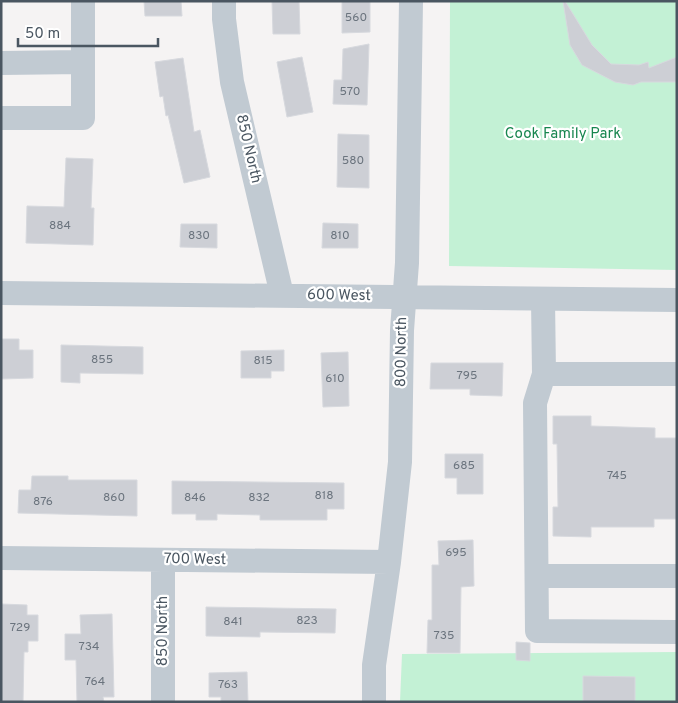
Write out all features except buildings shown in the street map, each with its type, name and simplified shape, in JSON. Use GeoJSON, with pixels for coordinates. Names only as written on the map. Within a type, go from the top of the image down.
{"type":"FeatureCollection","features":[{"type":"Feature","properties":{"kind":"street"},"geometry":{"type":"LineString","coordinates":[[1,118],[83,118],[83,1]]}},
{"type":"Feature","properties":{"kind":"street","name":"850 North"},"geometry":{"type":"LineString","coordinates":[[224,1],[224,19],[232,82],[282,295]]}},
{"type":"Feature","properties":{"kind":"street","name":"800 North"},"geometry":{"type":"LineString","coordinates":[[374,702],[374,665],[389,562],[400,462],[404,298],[407,263],[412,1]]}},
{"type":"Feature","properties":{"kind":"street"},"geometry":{"type":"LineString","coordinates":[[1,63],[82,62]]}},
{"type":"Feature","properties":{"kind":"street","name":"600 West"},"geometry":{"type":"LineString","coordinates":[[1,293],[677,300]]}},
{"type":"Feature","properties":{"kind":"street"},"geometry":{"type":"LineString","coordinates":[[543,299],[544,374],[535,403],[537,631],[677,632]]}},
{"type":"Feature","properties":{"kind":"street"},"geometry":{"type":"LineString","coordinates":[[544,374],[677,374]]}},
{"type":"Feature","properties":{"kind":"street","name":"700 West"},"geometry":{"type":"LineString","coordinates":[[1,558],[389,562]]}},
{"type":"Feature","properties":{"kind":"street","name":"850 North"},"geometry":{"type":"LineString","coordinates":[[163,560],[163,702]]}},
{"type":"Feature","properties":{"kind":"street"},"geometry":{"type":"LineString","coordinates":[[537,576],[677,576]]}},
{"type":"Feature","properties":{"kind":"green space","name":"Cook Family Park"},"geometry":{"type":"Polygon","coordinates":[[[450,1],[677,1],[677,270],[449,266],[450,1]]]}},
{"type":"Feature","properties":{"kind":"green space"},"geometry":{"type":"Polygon","coordinates":[[[677,652],[677,702],[400,702],[402,654],[677,652]]]}}]}
